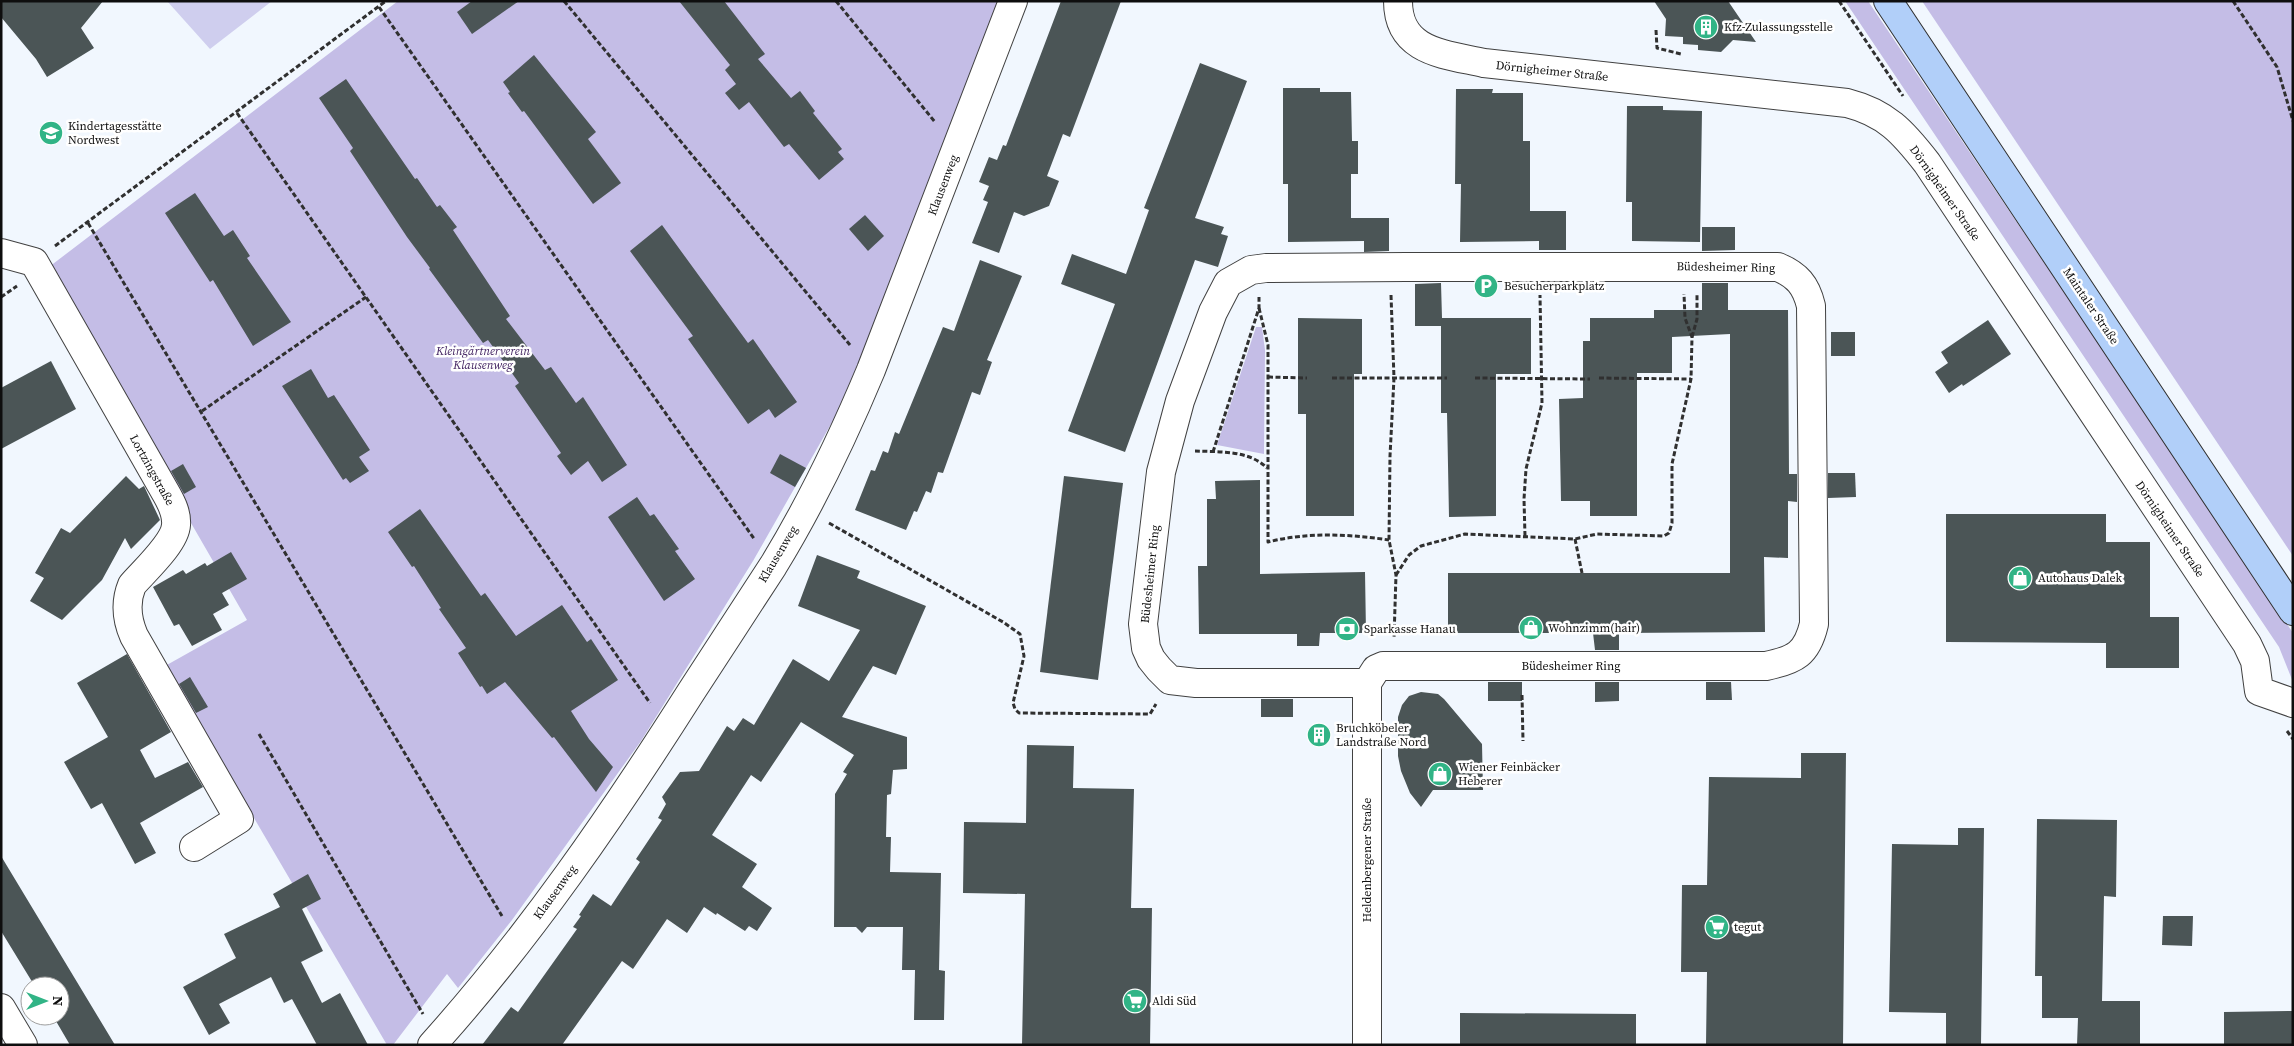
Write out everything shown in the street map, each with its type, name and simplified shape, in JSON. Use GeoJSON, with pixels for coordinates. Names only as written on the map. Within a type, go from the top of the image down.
{"type":"FeatureCollection","features":[{"type":"Feature","properties":{"kind":"main road","name":"Maintaler Straße"},"geometry":{"type":"LineString","coordinates":[[1888,1],[2293,611]]}},
{"type":"Feature","properties":{"kind":"street","name":"Klausenweg"},"geometry":{"type":"LineString","coordinates":[[435,1042],[518,943],[628,789],[773,565],[805,510],[847,427],[872,370],[1013,1]]}},
{"type":"Feature","properties":{"kind":"street","name":"Dörnigheimer Straße"},"geometry":{"type":"LineString","coordinates":[[1398,1],[1401,25],[1406,33],[1416,43],[1452,56],[1484,63],[1847,102],[1868,108],[1885,118],[1906,137],[1927,163],[2247,644],[2255,661],[2259,691],[2293,703]]}},
{"type":"Feature","properties":{"kind":"street"},"geometry":{"type":"LineString","coordinates":[[1,253],[34,262]]}},
{"type":"Feature","properties":{"kind":"street","name":"Lortzingstraße"},"geometry":{"type":"LineString","coordinates":[[34,262],[167,495],[176,515],[174,532],[169,542],[132,585],[128,593],[128,622],[134,636],[239,819],[194,847]]}},
{"type":"Feature","properties":{"kind":"street","name":"Büdesheimer Ring"},"geometry":{"type":"LineString","coordinates":[[1170,680],[1151,660],[1144,636],[1161,472],[1167,444],[1183,392],[1213,312],[1228,283],[1251,270],[1266,268],[1698,266],[1778,267],[1791,273],[1807,291],[1811,306],[1814,624],[1810,641],[1800,654],[1785,662],[1766,666],[1392,666],[1376,669],[1367,683]]}},
{"type":"Feature","properties":{"kind":"street"},"geometry":{"type":"LineString","coordinates":[[1170,680],[1196,683],[1367,683]]}},
{"type":"Feature","properties":{"kind":"street","name":"Heldenbergener Straße"},"geometry":{"type":"LineString","coordinates":[[1365,1042],[1367,683]]}},
{"type":"Feature","properties":{"kind":"street"},"geometry":{"type":"LineString","coordinates":[[1,1008],[23,1045]]}},
{"type":"Feature","properties":{"kind":"path"},"geometry":{"type":"LineString","coordinates":[[34,262],[237,114],[386,1]]}},
{"type":"Feature","properties":{"kind":"path"},"geometry":{"type":"LineString","coordinates":[[564,1],[872,370]]}},
{"type":"Feature","properties":{"kind":"path"},"geometry":{"type":"LineString","coordinates":[[836,1],[957,148]]}},
{"type":"Feature","properties":{"kind":"path"},"geometry":{"type":"LineString","coordinates":[[1839,1],[1900,92]]}},
{"type":"Feature","properties":{"kind":"path"},"geometry":{"type":"LineString","coordinates":[[2233,1],[2276,68],[2293,121]]}},
{"type":"Feature","properties":{"kind":"path"},"geometry":{"type":"LineString","coordinates":[[379,7],[773,565]]}},
{"type":"Feature","properties":{"kind":"path"},"geometry":{"type":"LineString","coordinates":[[1656,30],[1657,48],[1685,55]]}},
{"type":"Feature","properties":{"kind":"path"},"geometry":{"type":"LineString","coordinates":[[237,114],[668,729]]}},
{"type":"Feature","properties":{"kind":"path"},"geometry":{"type":"LineString","coordinates":[[88,223],[518,943]]}},
{"type":"Feature","properties":{"kind":"path"},"geometry":{"type":"LineString","coordinates":[[1396,574],[1409,555],[1421,546],[1465,534],[1575,539],[1598,534],[1664,536],[1668,533],[1672,523],[1672,464],[1691,379],[1692,337],[1697,319],[1698,266]]}},
{"type":"Feature","properties":{"kind":"path"},"geometry":{"type":"LineString","coordinates":[[1684,296],[1685,318],[1692,337]]}},
{"type":"Feature","properties":{"kind":"path"},"geometry":{"type":"LineString","coordinates":[[202,411],[366,297]]}},
{"type":"Feature","properties":{"kind":"path"},"geometry":{"type":"LineString","coordinates":[[1526,536],[1524,499],[1526,470],[1542,403],[1540,297]]}},
{"type":"Feature","properties":{"kind":"path"},"geometry":{"type":"LineString","coordinates":[[1391,299],[1394,378],[1390,456],[1389,540],[1396,574],[1392,666]]}},
{"type":"Feature","properties":{"kind":"path"},"geometry":{"type":"LineString","coordinates":[[1213,452],[1259,308],[1268,345],[1268,542],[1293,536],[1347,536],[1389,540]]}},
{"type":"Feature","properties":{"kind":"path"},"geometry":{"type":"LineString","coordinates":[[1268,378],[1306,378]]}},
{"type":"Feature","properties":{"kind":"path"},"geometry":{"type":"LineString","coordinates":[[1332,378],[1447,378]]}},
{"type":"Feature","properties":{"kind":"path"},"geometry":{"type":"LineString","coordinates":[[1475,378],[1590,379]]}},
{"type":"Feature","properties":{"kind":"path"},"geometry":{"type":"LineString","coordinates":[[1599,378],[1691,379]]}},
{"type":"Feature","properties":{"kind":"path"},"geometry":{"type":"LineString","coordinates":[[1208,452],[1242,454],[1258,459],[1268,468]]}},
{"type":"Feature","properties":{"kind":"path"},"geometry":{"type":"LineString","coordinates":[[805,510],[1003,622],[1020,634],[1024,656],[1013,703],[1019,713],[1150,714],[1170,680]]}},
{"type":"Feature","properties":{"kind":"path"},"geometry":{"type":"LineString","coordinates":[[1575,539],[1582,573]]}},
{"type":"Feature","properties":{"kind":"path"},"geometry":{"type":"LineString","coordinates":[[1522,666],[1523,741]]}},
{"type":"Feature","properties":{"kind":"path"},"geometry":{"type":"LineString","coordinates":[[259,734],[435,1042]]}},
{"type":"Feature","properties":{"kind":"green space","name":"Kleingärtnerverein Klausenweg"},"geometry":{"type":"Polygon","coordinates":[[[398,1],[998,1],[941,148],[900,265],[835,417],[753,561],[641,741],[512,920],[458,988],[447,974],[393,1045],[387,1045],[165,666],[247,620],[45,270],[398,1]]]}},
{"type":"Feature","properties":{"kind":"green space"},"geometry":{"type":"Polygon","coordinates":[[[1845,1],[1868,1],[2293,633],[2293,682],[2279,647],[1845,1]]]}},
{"type":"Feature","properties":{"kind":"green space"},"geometry":{"type":"Polygon","coordinates":[[[1922,1],[2293,1],[2293,556],[1922,1]]]}},
{"type":"Feature","properties":{"kind":"green space"},"geometry":{"type":"Polygon","coordinates":[[[1256,327],[1262,327],[1265,350],[1264,454],[1217,445],[1256,327]]]}},
{"type":"Feature","properties":{"kind":"shaded area"},"geometry":{"type":"Polygon","coordinates":[[[167,1],[272,1],[210,49],[167,1]]]}},
{"type":"Feature","properties":{"kind":"building"},"geometry":{"type":"Polygon","coordinates":[[[1,1],[103,1],[81,28],[94,48],[47,77],[36,59],[1,17],[1,1]]]}},
{"type":"Feature","properties":{"kind":"building"},"geometry":{"type":"Polygon","coordinates":[[[472,1],[519,1],[472,34],[457,12],[472,1]]]}},
{"type":"Feature","properties":{"kind":"building"},"geometry":{"type":"Polygon","coordinates":[[[679,1],[724,1],[765,54],[758,59],[791,98],[800,91],[815,111],[813,113],[842,149],[838,152],[844,159],[819,180],[789,144],[784,147],[749,102],[739,110],[725,93],[736,84],[725,70],[730,65],[679,1]]]}},
{"type":"Feature","properties":{"kind":"building"},"geometry":{"type":"Polygon","coordinates":[[[1061,1],[1121,1],[1070,137],[1063,134],[1047,176],[1059,181],[1049,206],[1024,216],[1014,212],[999,253],[972,243],[988,202],[983,200],[989,186],[979,182],[989,157],[997,160],[1003,145],[1006,146],[1061,1]]]}},
{"type":"Feature","properties":{"kind":"building","name":"Kfz-Zulassungsstelle"},"geometry":{"type":"Polygon","coordinates":[[[1654,1],[1728,1],[1756,42],[1733,40],[1721,52],[1698,50],[1698,45],[1683,44],[1683,37],[1665,36],[1666,19],[1654,1]]]}},
{"type":"Feature","properties":{"kind":"building"},"geometry":{"type":"Polygon","coordinates":[[[534,55],[596,132],[588,139],[621,183],[593,204],[524,111],[522,112],[508,93],[510,92],[503,82],[534,55]]]}},
{"type":"Feature","properties":{"kind":"building"},"geometry":{"type":"Polygon","coordinates":[[[1200,63],[1247,81],[1195,218],[1224,227],[1221,234],[1228,236],[1218,267],[1195,260],[1125,452],[1068,431],[1115,304],[1061,284],[1072,254],[1126,274],[1149,210],[1144,208],[1200,63]]]}},
{"type":"Feature","properties":{"kind":"building"},"geometry":{"type":"Polygon","coordinates":[[[346,79],[415,179],[417,178],[437,207],[440,205],[457,227],[453,230],[510,316],[506,319],[545,370],[551,367],[576,403],[583,397],[627,465],[602,482],[588,461],[571,475],[557,456],[561,453],[515,386],[519,383],[488,340],[483,343],[429,269],[350,151],[353,148],[319,98],[346,79]]]}},
{"type":"Feature","properties":{"kind":"building"},"geometry":{"type":"Polygon","coordinates":[[[1283,88],[1320,88],[1320,92],[1351,92],[1352,141],[1358,141],[1358,174],[1351,174],[1351,218],[1389,218],[1389,251],[1364,252],[1364,241],[1288,242],[1288,184],[1283,184],[1283,88]]]}},
{"type":"Feature","properties":{"kind":"building"},"geometry":{"type":"Polygon","coordinates":[[[1456,89],[1493,89],[1492,93],[1523,93],[1523,141],[1530,141],[1530,211],[1566,211],[1566,250],[1539,250],[1539,241],[1460,242],[1461,184],[1455,184],[1456,89]]]}},
{"type":"Feature","properties":{"kind":"building"},"geometry":{"type":"Polygon","coordinates":[[[1627,106],[1663,106],[1663,110],[1702,111],[1700,242],[1632,241],[1632,202],[1626,202],[1627,106]]]}},
{"type":"Feature","properties":{"kind":"building"},"geometry":{"type":"Polygon","coordinates":[[[195,193],[224,236],[233,230],[250,256],[247,258],[291,322],[253,346],[213,280],[210,282],[165,213],[195,193]]]}},
{"type":"Feature","properties":{"kind":"building"},"geometry":{"type":"Polygon","coordinates":[[[865,215],[884,236],[868,251],[849,229],[865,215]]]}},
{"type":"Feature","properties":{"kind":"building"},"geometry":{"type":"Polygon","coordinates":[[[662,225],[748,343],[753,339],[797,402],[775,418],[769,409],[748,424],[688,339],[693,336],[630,251],[662,225]]]}},
{"type":"Feature","properties":{"kind":"building"},"geometry":{"type":"Polygon","coordinates":[[[1702,227],[1735,227],[1735,250],[1702,251],[1702,227]]]}},
{"type":"Feature","properties":{"kind":"building"},"geometry":{"type":"Polygon","coordinates":[[[980,260],[1022,276],[987,360],[992,362],[980,395],[972,392],[943,473],[938,472],[931,493],[926,491],[917,512],[914,511],[906,530],[855,510],[871,470],[875,471],[883,451],[888,453],[895,432],[899,434],[943,327],[954,331],[980,260]]]}},
{"type":"Feature","properties":{"kind":"building"},"geometry":{"type":"Polygon","coordinates":[[[1441,283],[1442,318],[1531,318],[1531,374],[1496,374],[1496,516],[1449,517],[1447,413],[1441,413],[1441,326],[1415,326],[1415,284],[1441,283]]]}},
{"type":"Feature","properties":{"kind":"building"},"geometry":{"type":"Polygon","coordinates":[[[1702,283],[1728,283],[1728,310],[1788,310],[1789,474],[1797,474],[1797,502],[1788,501],[1788,558],[1764,557],[1765,632],[1619,633],[1619,650],[1595,650],[1593,633],[1448,633],[1448,573],[1730,573],[1730,334],[1672,337],[1672,373],[1637,373],[1637,516],[1590,516],[1590,501],[1561,501],[1559,399],[1583,398],[1583,341],[1590,341],[1590,318],[1654,318],[1654,310],[1702,310],[1702,283]]]}},
{"type":"Feature","properties":{"kind":"building"},"geometry":{"type":"Polygon","coordinates":[[[1298,318],[1362,319],[1362,374],[1354,374],[1354,516],[1306,516],[1306,414],[1298,414],[1298,318]]]}},
{"type":"Feature","properties":{"kind":"building"},"geometry":{"type":"Polygon","coordinates":[[[1988,320],[2011,354],[1963,386],[1962,384],[1949,393],[1935,372],[1948,363],[1941,352],[1988,320]]]}},
{"type":"Feature","properties":{"kind":"building"},"geometry":{"type":"Polygon","coordinates":[[[1831,332],[1855,332],[1855,356],[1831,356],[1831,332]]]}},
{"type":"Feature","properties":{"kind":"building"},"geometry":{"type":"Polygon","coordinates":[[[51,361],[76,409],[1,449],[1,388],[51,361]]]}},
{"type":"Feature","properties":{"kind":"building"},"geometry":{"type":"Polygon","coordinates":[[[311,369],[328,398],[334,395],[370,450],[359,457],[369,471],[350,483],[346,478],[343,480],[282,386],[311,369]]]}},
{"type":"Feature","properties":{"kind":"building"},"geometry":{"type":"Polygon","coordinates":[[[780,454],[806,468],[795,487],[770,473],[780,454]]]}},
{"type":"Feature","properties":{"kind":"building"},"geometry":{"type":"Polygon","coordinates":[[[183,464],[196,487],[184,494],[171,471],[183,464]]]}},
{"type":"Feature","properties":{"kind":"building"},"geometry":{"type":"Polygon","coordinates":[[[1828,473],[1855,473],[1856,497],[1828,498],[1828,473]]]}},
{"type":"Feature","properties":{"kind":"building"},"geometry":{"type":"Polygon","coordinates":[[[126,476],[139,489],[144,486],[160,520],[131,549],[125,538],[102,580],[62,620],[30,601],[44,578],[35,573],[61,528],[70,533],[126,476]]]}},
{"type":"Feature","properties":{"kind":"building"},"geometry":{"type":"Polygon","coordinates":[[[1064,476],[1123,483],[1098,680],[1040,672],[1064,476]]]}},
{"type":"Feature","properties":{"kind":"building"},"geometry":{"type":"Polygon","coordinates":[[[1260,480],[1260,574],[1365,572],[1366,633],[1320,633],[1319,646],[1297,646],[1297,634],[1199,634],[1198,566],[1207,566],[1207,499],[1216,499],[1215,481],[1260,480]]]}},
{"type":"Feature","properties":{"kind":"building"},"geometry":{"type":"Polygon","coordinates":[[[637,497],[650,516],[654,514],[679,549],[675,551],[695,579],[664,601],[608,517],[637,497]]]}},
{"type":"Feature","properties":{"kind":"building"},"geometry":{"type":"Polygon","coordinates":[[[420,509],[481,596],[485,593],[516,636],[562,605],[587,642],[591,639],[618,680],[571,711],[589,739],[613,767],[596,792],[554,737],[552,738],[505,682],[487,694],[482,686],[480,687],[458,653],[466,648],[439,609],[441,608],[414,566],[412,567],[388,532],[420,509]]]}},
{"type":"Feature","properties":{"kind":"building"},"geometry":{"type":"Polygon","coordinates":[[[1946,514],[2106,514],[2106,542],[2150,542],[2150,617],[2179,617],[2179,668],[2106,668],[2106,643],[1946,642],[1946,514]]]}},
{"type":"Feature","properties":{"kind":"building"},"geometry":{"type":"Polygon","coordinates":[[[231,552],[247,579],[222,593],[229,605],[213,614],[222,630],[192,646],[179,624],[174,626],[153,587],[183,570],[186,574],[205,563],[207,566],[231,552]]]}},
{"type":"Feature","properties":{"kind":"building"},"geometry":{"type":"Polygon","coordinates":[[[817,555],[860,571],[857,578],[926,606],[896,675],[873,666],[842,717],[907,737],[907,769],[893,770],[891,794],[887,795],[886,837],[891,837],[890,872],[941,873],[939,970],[945,971],[944,1020],[914,1020],[915,970],[902,970],[903,927],[867,927],[862,933],[856,927],[834,927],[835,794],[847,774],[843,772],[854,755],[801,722],[761,782],[751,775],[712,835],[757,864],[742,887],[772,908],[757,931],[749,926],[745,931],[704,907],[687,933],[667,919],[633,969],[622,961],[562,1045],[482,1045],[511,1007],[518,1012],[577,929],[573,927],[593,894],[611,906],[640,862],[636,859],[662,820],[658,818],[666,804],[662,797],[680,772],[699,771],[727,726],[734,731],[743,718],[754,725],[793,659],[829,681],[860,630],[798,606],[817,555]]]}},
{"type":"Feature","properties":{"kind":"building"},"geometry":{"type":"Polygon","coordinates":[[[127,654],[171,732],[140,750],[155,778],[188,762],[203,787],[140,823],[156,853],[135,864],[102,803],[91,809],[64,762],[108,737],[77,683],[127,654]]]}},
{"type":"Feature","properties":{"kind":"building"},"geometry":{"type":"Polygon","coordinates":[[[190,677],[208,707],[196,713],[179,684],[190,677]]]}},
{"type":"Feature","properties":{"kind":"building"},"geometry":{"type":"Polygon","coordinates":[[[1488,682],[1522,682],[1522,701],[1488,701],[1488,682]]]}},
{"type":"Feature","properties":{"kind":"building"},"geometry":{"type":"Polygon","coordinates":[[[1595,682],[1619,682],[1619,701],[1595,702],[1595,682]]]}},
{"type":"Feature","properties":{"kind":"building"},"geometry":{"type":"Polygon","coordinates":[[[1706,682],[1731,682],[1732,700],[1706,700],[1706,682]]]}},
{"type":"Feature","properties":{"kind":"building"},"geometry":{"type":"Polygon","coordinates":[[[1421,692],[1438,694],[1444,699],[1482,744],[1483,790],[1433,790],[1421,807],[1410,793],[1401,771],[1398,756],[1398,717],[1402,705],[1409,696],[1421,692]]]}},
{"type":"Feature","properties":{"kind":"building"},"geometry":{"type":"Polygon","coordinates":[[[1261,699],[1293,699],[1293,717],[1261,717],[1261,699]]]}},
{"type":"Feature","properties":{"kind":"building"},"geometry":{"type":"Polygon","coordinates":[[[1027,745],[1074,746],[1073,788],[1134,789],[1131,908],[1152,908],[1150,1045],[1022,1045],[1025,894],[963,893],[964,822],[1026,823],[1027,745]]]}},
{"type":"Feature","properties":{"kind":"building"},"geometry":{"type":"Polygon","coordinates":[[[1801,753],[1846,753],[1843,1045],[1706,1045],[1707,972],[1681,972],[1682,885],[1707,885],[1709,777],[1801,778],[1801,753]]]}},
{"type":"Feature","properties":{"kind":"building"},"geometry":{"type":"Polygon","coordinates":[[[2037,819],[2117,820],[2116,897],[2104,896],[2102,1001],[2140,1001],[2140,1045],[2077,1045],[2078,1018],[2042,1018],[2042,976],[2035,976],[2037,819]]]}},
{"type":"Feature","properties":{"kind":"building"},"geometry":{"type":"Polygon","coordinates":[[[1958,828],[1984,828],[1981,1045],[1946,1045],[1946,1013],[1889,1012],[1892,844],[1958,845],[1958,828]]]}},
{"type":"Feature","properties":{"kind":"building"},"geometry":{"type":"Polygon","coordinates":[[[1,856],[115,1045],[70,1045],[59,1026],[70,1026],[70,976],[29,976],[1,931],[1,856]]]}},
{"type":"Feature","properties":{"kind":"building"},"geometry":{"type":"Polygon","coordinates":[[[308,874],[321,899],[302,909],[323,951],[301,962],[322,1003],[340,993],[368,1045],[317,1045],[292,999],[284,1003],[271,977],[219,1004],[230,1023],[209,1035],[183,987],[236,958],[224,934],[280,907],[273,894],[308,874]]]}},
{"type":"Feature","properties":{"kind":"building"},"geometry":{"type":"Polygon","coordinates":[[[2163,916],[2193,916],[2192,946],[2162,945],[2163,916]]]}},
{"type":"Feature","properties":{"kind":"building"},"geometry":{"type":"Polygon","coordinates":[[[2293,1011],[2293,1045],[2224,1045],[2224,1012],[2293,1011]]]}},
{"type":"Feature","properties":{"kind":"building"},"geometry":{"type":"Polygon","coordinates":[[[1460,1013],[1636,1014],[1636,1045],[1460,1045],[1460,1013]]]}},
{"type":"Feature","properties":{"kind":"place","name":"Kfz-Zulassungsstelle"},"geometry":{"type":"Point","coordinates":[1706,27]}},
{"type":"Feature","properties":{"kind":"place","name":"Kindertagesstätte Nordwest"},"geometry":{"type":"Point","coordinates":[51,133]}},
{"type":"Feature","properties":{"kind":"place","name":"Besucherparkplatz"},"geometry":{"type":"Point","coordinates":[1486,286]}},
{"type":"Feature","properties":{"kind":"place","name":"Autohaus Dalek"},"geometry":{"type":"Point","coordinates":[2020,578]}},
{"type":"Feature","properties":{"kind":"place","name":"Wohnzimm(hair)"},"geometry":{"type":"Point","coordinates":[1531,628]}},
{"type":"Feature","properties":{"kind":"place","name":"Sparkasse Hanau"},"geometry":{"type":"Point","coordinates":[1347,629]}},
{"type":"Feature","properties":{"kind":"place","name":"Bruchköbeler Landstraße Nord"},"geometry":{"type":"Point","coordinates":[1319,735]}},
{"type":"Feature","properties":{"kind":"place","name":"Wiener Feinbäcker Heberer"},"geometry":{"type":"Point","coordinates":[1440,774]}},
{"type":"Feature","properties":{"kind":"place","name":"tegut"},"geometry":{"type":"Point","coordinates":[1717,927]}},
{"type":"Feature","properties":{"kind":"place","name":"Aldi Süd"},"geometry":{"type":"Point","coordinates":[1135,1001]}}]}
